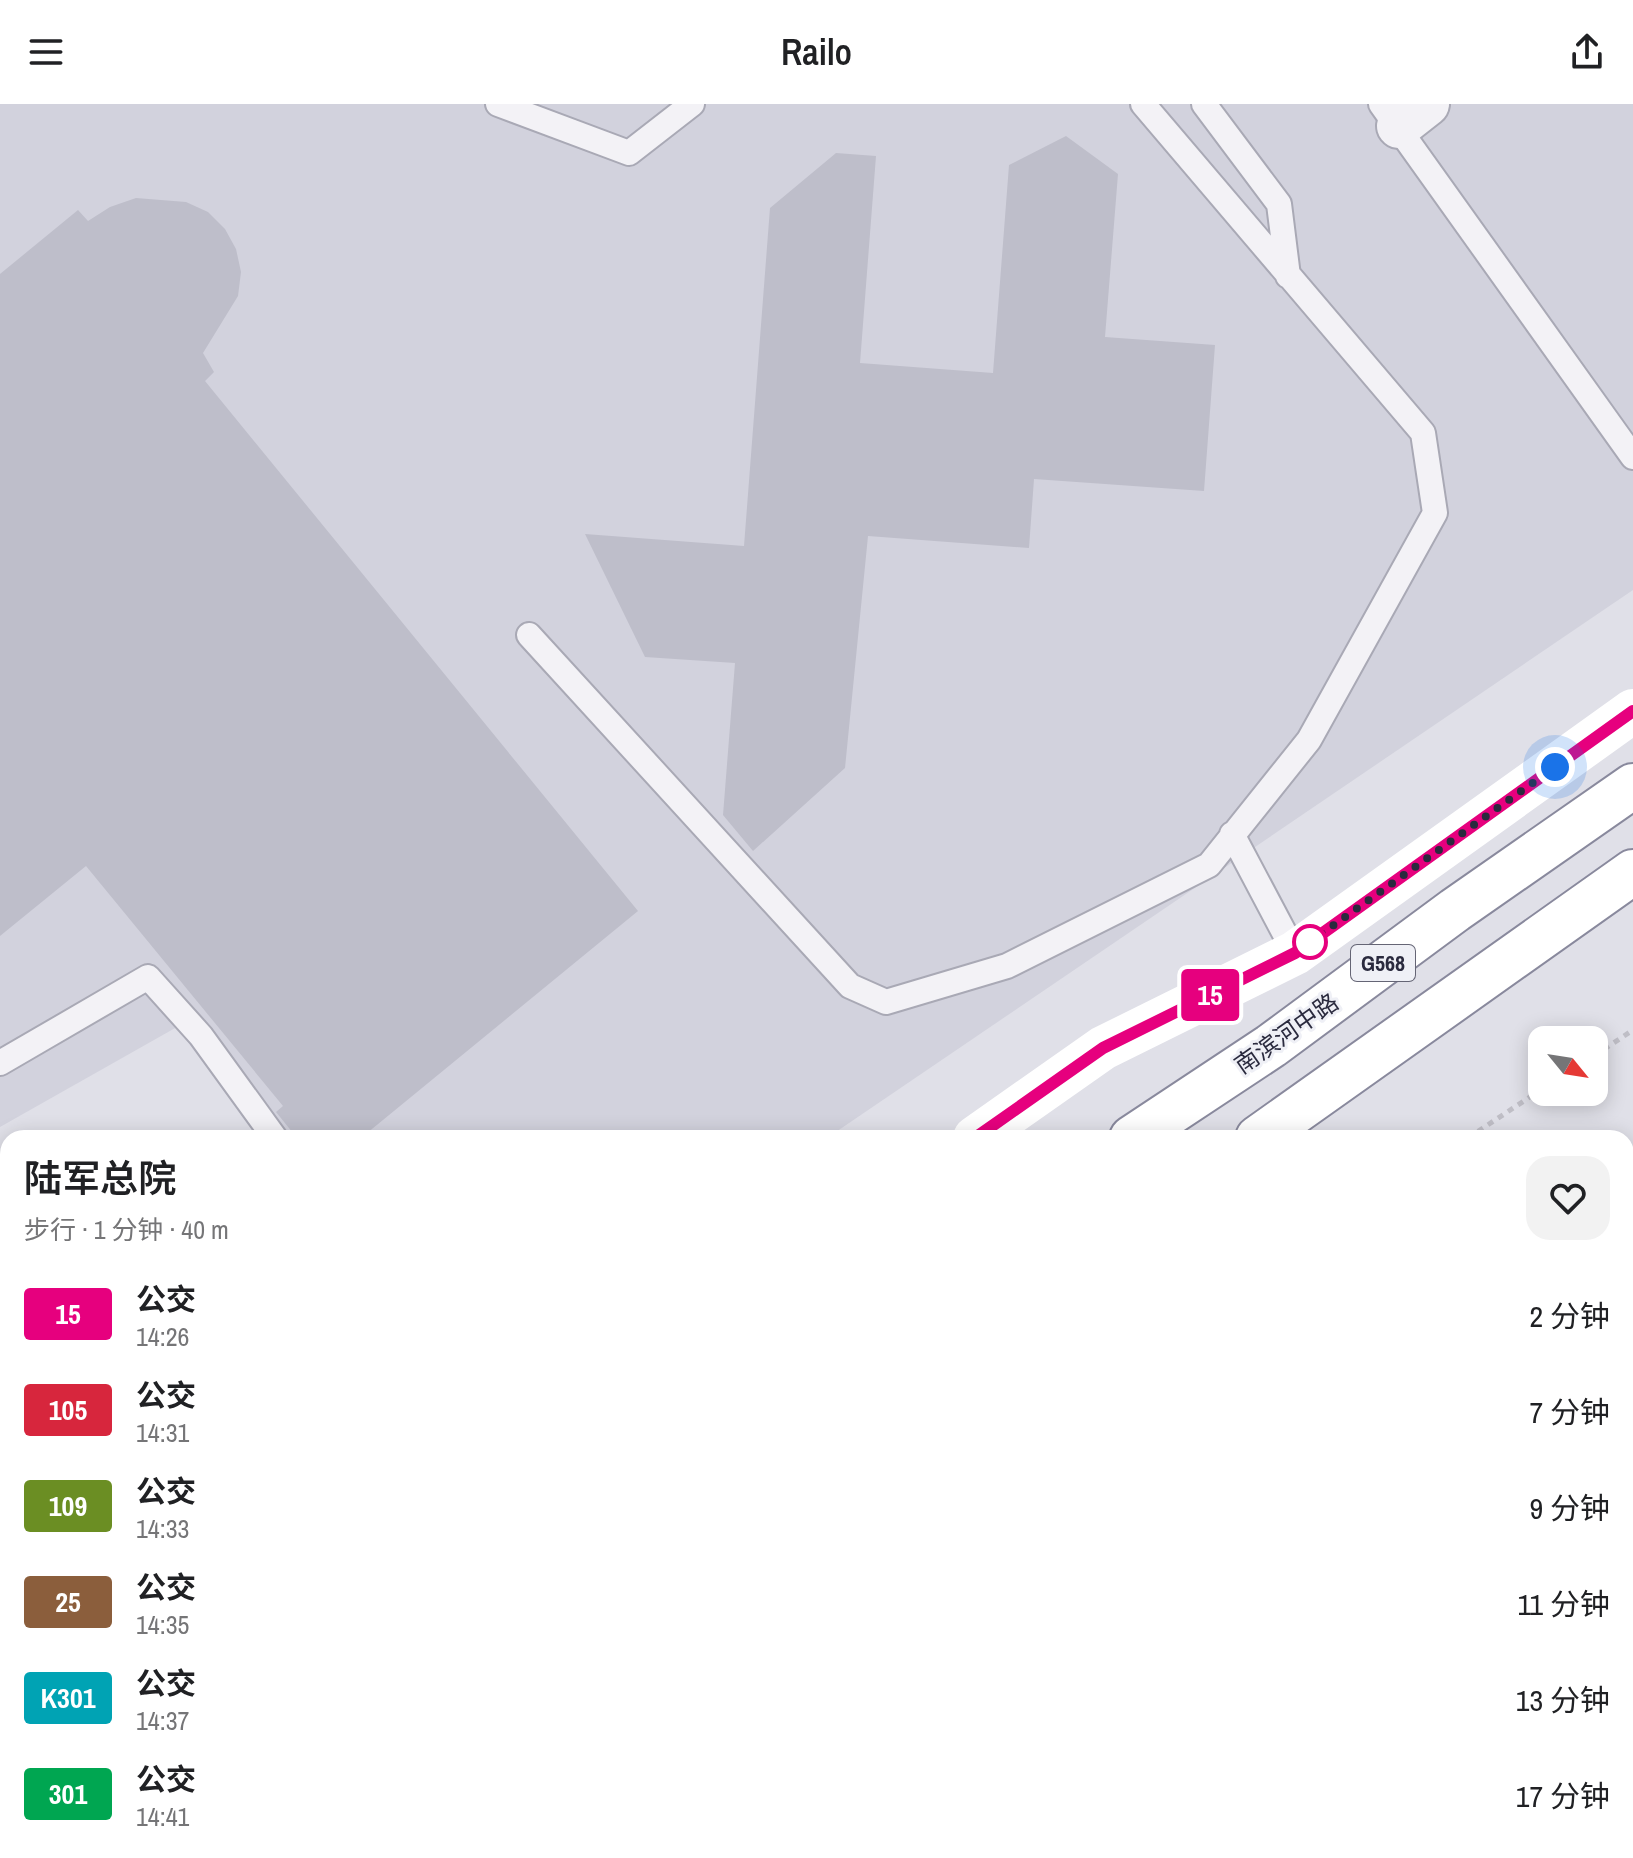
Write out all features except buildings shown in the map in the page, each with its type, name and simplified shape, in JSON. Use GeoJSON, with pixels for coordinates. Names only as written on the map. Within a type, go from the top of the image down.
{"type":"FeatureCollection","features":[{"type":"Feature","properties":{"kind":"main road"},"geometry":{"type":"LineString","coordinates":[[986,1130],[1103,1048],[1295,953],[1633,711]]}},
{"type":"Feature","properties":{"kind":"main road","name":"南滨河中路"},"geometry":{"type":"LineString","coordinates":[[1144,1130],[1271,1046],[1455,910],[1633,786]]}},
{"type":"Feature","properties":{"kind":"main road"},"geometry":{"type":"LineString","coordinates":[[1269,1130],[1633,872]]}},
{"type":"Feature","properties":{"kind":"lane"},"geometry":{"type":"LineString","coordinates":[[498,104],[629,153],[692,104]]}},
{"type":"Feature","properties":{"kind":"lane"},"geometry":{"type":"LineString","coordinates":[[529,635],[850,986],[886,1002],[1007,966],[1209,865],[1309,740],[1435,513],[1423,433],[1143,104]]}},
{"type":"Feature","properties":{"kind":"lane"},"geometry":{"type":"LineString","coordinates":[[1204,104],[1279,204],[1288,276]]}},
{"type":"Feature","properties":{"kind":"lane"},"geometry":{"type":"LineString","coordinates":[[1403,111],[1633,457]]}},
{"type":"Feature","properties":{"kind":"lane"},"geometry":{"type":"LineString","coordinates":[[1232,834],[1295,953]]}},
{"type":"Feature","properties":{"kind":"lane"},"geometry":{"type":"LineString","coordinates":[[0,1063],[148,977],[201,1036],[269,1130]]}},
{"type":"Feature","properties":{"kind":"path"},"geometry":{"type":"LineString","coordinates":[[1608,1047],[1633,1030]]}},
{"type":"Feature","properties":{"kind":"path"},"geometry":{"type":"LineString","coordinates":[[1480,1130],[1528,1098]]}},
{"type":"Feature","properties":{"kind":"shaded area"},"geometry":{"type":"Polygon","coordinates":[[[0,104],[1633,104],[1633,590],[839,1130],[252,1130],[177,1027],[0,1127],[0,104]]]}},
{"type":"Feature","properties":{"kind":"bus line","name":"15"},"geometry":{"type":"LineString","coordinates":[[986,1130],[1103,1048],[1295,953],[1633,711]]}},
{"type":"Feature","properties":{"kind":"route"},"geometry":{"type":"LineString","coordinates":[[1310,942],[1555,767]]}}]}
